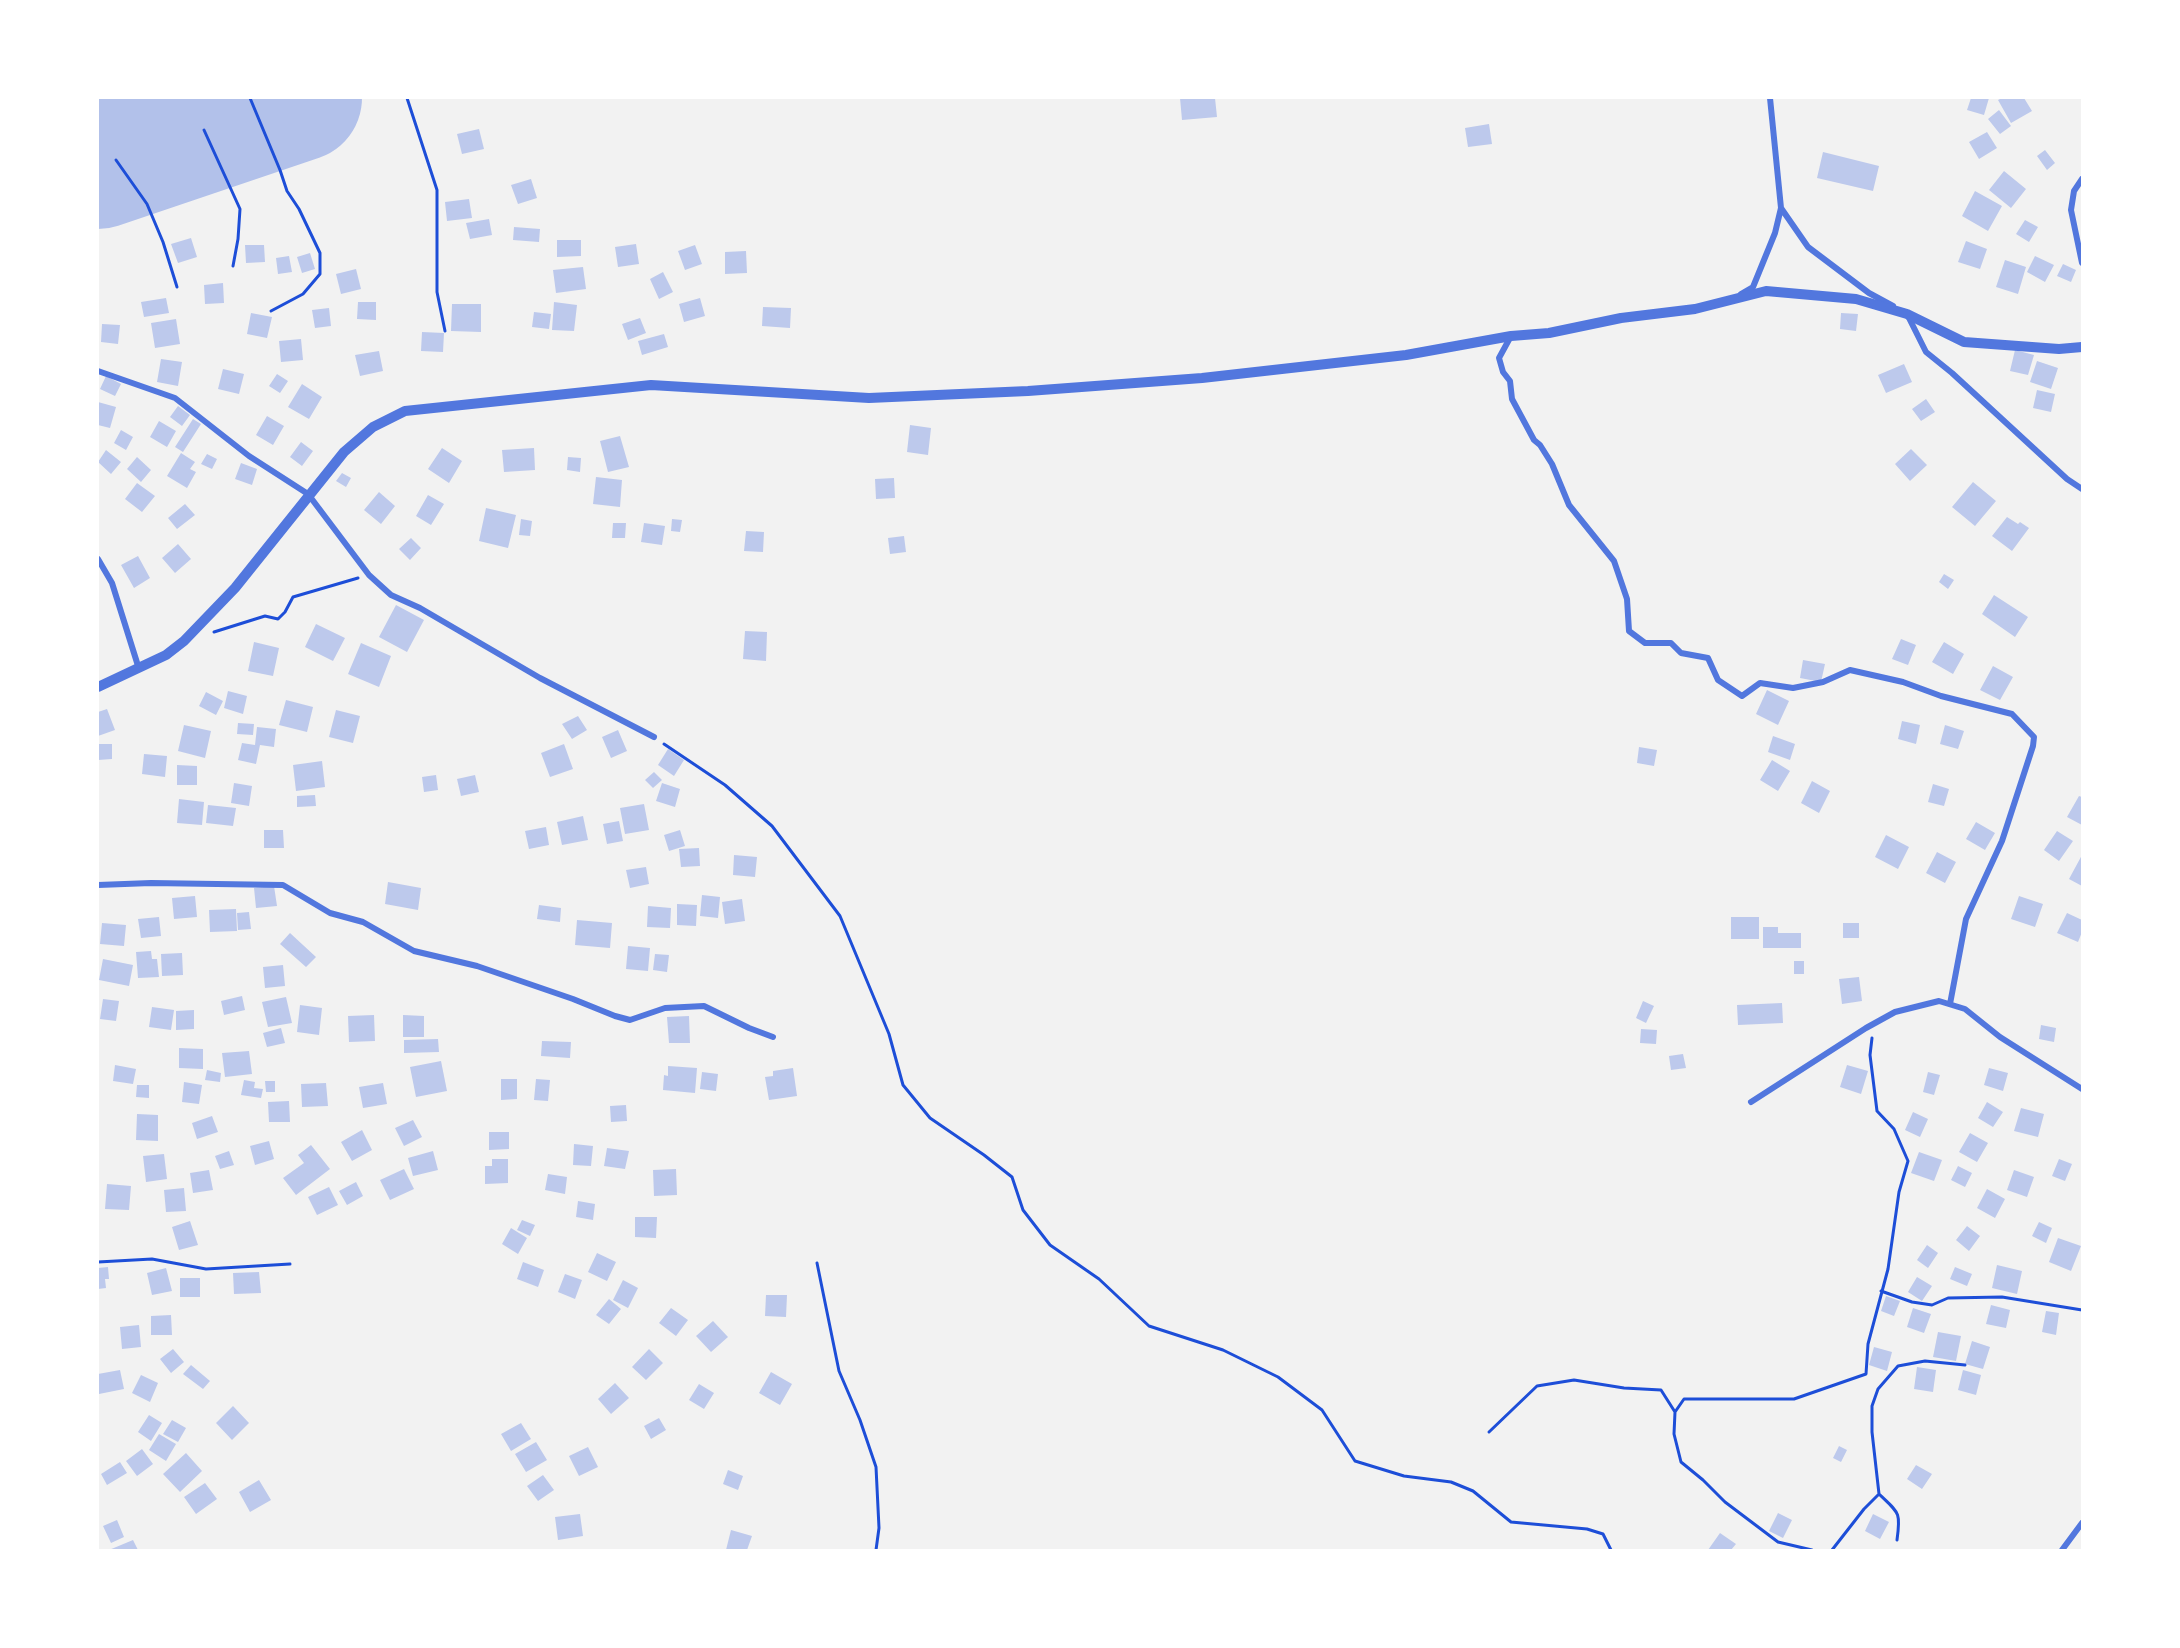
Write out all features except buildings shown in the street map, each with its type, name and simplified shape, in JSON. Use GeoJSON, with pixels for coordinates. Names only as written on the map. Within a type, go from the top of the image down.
{"type":"FeatureCollection","features":[{"type":"Feature","properties":{"kind":"street"},"geometry":{"type":"LineString","coordinates":[[1729,300],[1754,287],[1775,233],[1781,208],[1770,98]]}},
{"type":"Feature","properties":{"kind":"street"},"geometry":{"type":"LineString","coordinates":[[2082,179],[2074,191],[2071,210],[2082,263]]}},
{"type":"Feature","properties":{"kind":"street"},"geometry":{"type":"LineString","coordinates":[[1781,208],[1808,247],[1869,293],[1964,342],[2059,349],[2082,347]]}},
{"type":"Feature","properties":{"kind":"street"},"geometry":{"type":"LineString","coordinates":[[98,687],[166,655],[184,641],[235,588],[308,494],[344,452],[373,427],[405,411],[651,385],[869,398],[1028,391],[1202,378],[1406,355],[1511,336],[1549,333],[1621,318],[1695,309],[1766,291],[1856,299],[1907,314],[1926,352],[2067,479],[2082,489]]}},
{"type":"Feature","properties":{"kind":"street"},"geometry":{"type":"LineString","coordinates":[[1511,336],[1499,358],[1503,372],[1510,381],[1512,399],[1534,440],[1552,464],[1569,505],[1614,561],[1628,599],[1629,631],[1645,643],[1671,643],[1681,654],[1708,658],[1719,680],[1742,696],[1760,683],[1793,688],[1823,682],[1850,670],[1903,682],[1941,696],[2012,714],[2034,737],[2002,841],[1966,919],[1950,1004]]}},
{"type":"Feature","properties":{"kind":"street"},"geometry":{"type":"LineString","coordinates":[[98,371],[175,398],[249,456],[308,494],[369,575],[391,595],[420,608],[540,678],[654,738]]}},
{"type":"Feature","properties":{"kind":"street"},"geometry":{"type":"LineString","coordinates":[[98,559],[112,583],[139,669]]}},
{"type":"Feature","properties":{"kind":"street"},"geometry":{"type":"LineString","coordinates":[[98,885],[151,883],[283,885],[330,913],[363,922],[414,951],[477,966],[615,1016],[630,1020],[664,1008],[704,1006],[773,1037]]}},
{"type":"Feature","properties":{"kind":"street"},"geometry":{"type":"LineString","coordinates":[[1751,1102],[1866,1028],[1895,1012],[1939,1001],[1965,1009],[2000,1037],[2082,1089]]}},
{"type":"Feature","properties":{"kind":"street"},"geometry":{"type":"LineString","coordinates":[[2062,1551],[2082,1523]]}},
{"type":"Feature","properties":{"kind":"path"},"geometry":{"type":"LineString","coordinates":[[250,98],[280,170],[286,191],[299,209],[320,253],[320,274],[303,294],[271,311]]}},
{"type":"Feature","properties":{"kind":"path"},"geometry":{"type":"LineString","coordinates":[[407,98],[437,190],[437,292],[445,331]]}},
{"type":"Feature","properties":{"kind":"path"},"geometry":{"type":"LineString","coordinates":[[204,130],[240,209],[233,266]]}},
{"type":"Feature","properties":{"kind":"path"},"geometry":{"type":"LineString","coordinates":[[116,160],[147,204],[163,242],[177,287]]}},
{"type":"Feature","properties":{"kind":"path"},"geometry":{"type":"LineString","coordinates":[[184,641],[264,616],[278,619],[294,597],[369,575]]}},
{"type":"Feature","properties":{"kind":"path"},"geometry":{"type":"LineString","coordinates":[[654,738],[725,785],[772,826],[840,916],[865,971],[889,1034],[903,1085],[930,1118],[1012,1177],[1023,1210],[1050,1245],[1099,1280],[1149,1326],[1223,1350],[1278,1377],[1322,1410],[1355,1461],[1404,1476],[1451,1482],[1473,1491],[1511,1522],[1587,1529],[1603,1534],[1611,1551]]}},
{"type":"Feature","properties":{"kind":"path"},"geometry":{"type":"LineString","coordinates":[[1812,1551],[1778,1542],[1725,1503],[1703,1480],[1680,1462],[1674,1434],[1675,1413],[1684,1399],[1794,1399],[1866,1374],[1868,1344],[1888,1269],[1899,1192],[1908,1161],[1894,1129],[1877,1111],[1870,1055],[1872,1037]]}},
{"type":"Feature","properties":{"kind":"path"},"geometry":{"type":"LineString","coordinates":[[98,1262],[152,1259],[206,1269],[290,1264]]}},
{"type":"Feature","properties":{"kind":"path"},"geometry":{"type":"LineString","coordinates":[[817,1263],[839,1371],[860,1420],[876,1467],[879,1528],[876,1551]]}},
{"type":"Feature","properties":{"kind":"path"},"geometry":{"type":"LineString","coordinates":[[1881,1290],[1912,1302],[1932,1305],[1948,1298],[2002,1297],[2082,1310]]}},
{"type":"Feature","properties":{"kind":"path"},"geometry":{"type":"LineString","coordinates":[[1897,1540],[1900,1519],[1895,1509],[1879,1494],[1872,1432],[1872,1406],[1878,1389],[1898,1366],[1925,1361],[1965,1365]]}},
{"type":"Feature","properties":{"kind":"path"},"geometry":{"type":"LineString","coordinates":[[1489,1432],[1537,1386],[1574,1380],[1624,1388],[1661,1390],[1675,1413]]}},
{"type":"Feature","properties":{"kind":"path"},"geometry":{"type":"LineString","coordinates":[[1832,1551],[1864,1509],[1879,1494]]}},
{"type":"Feature","properties":{"kind":"runway"},"geometry":{"type":"LineString","coordinates":[[98,166],[299,98]]}}]}
